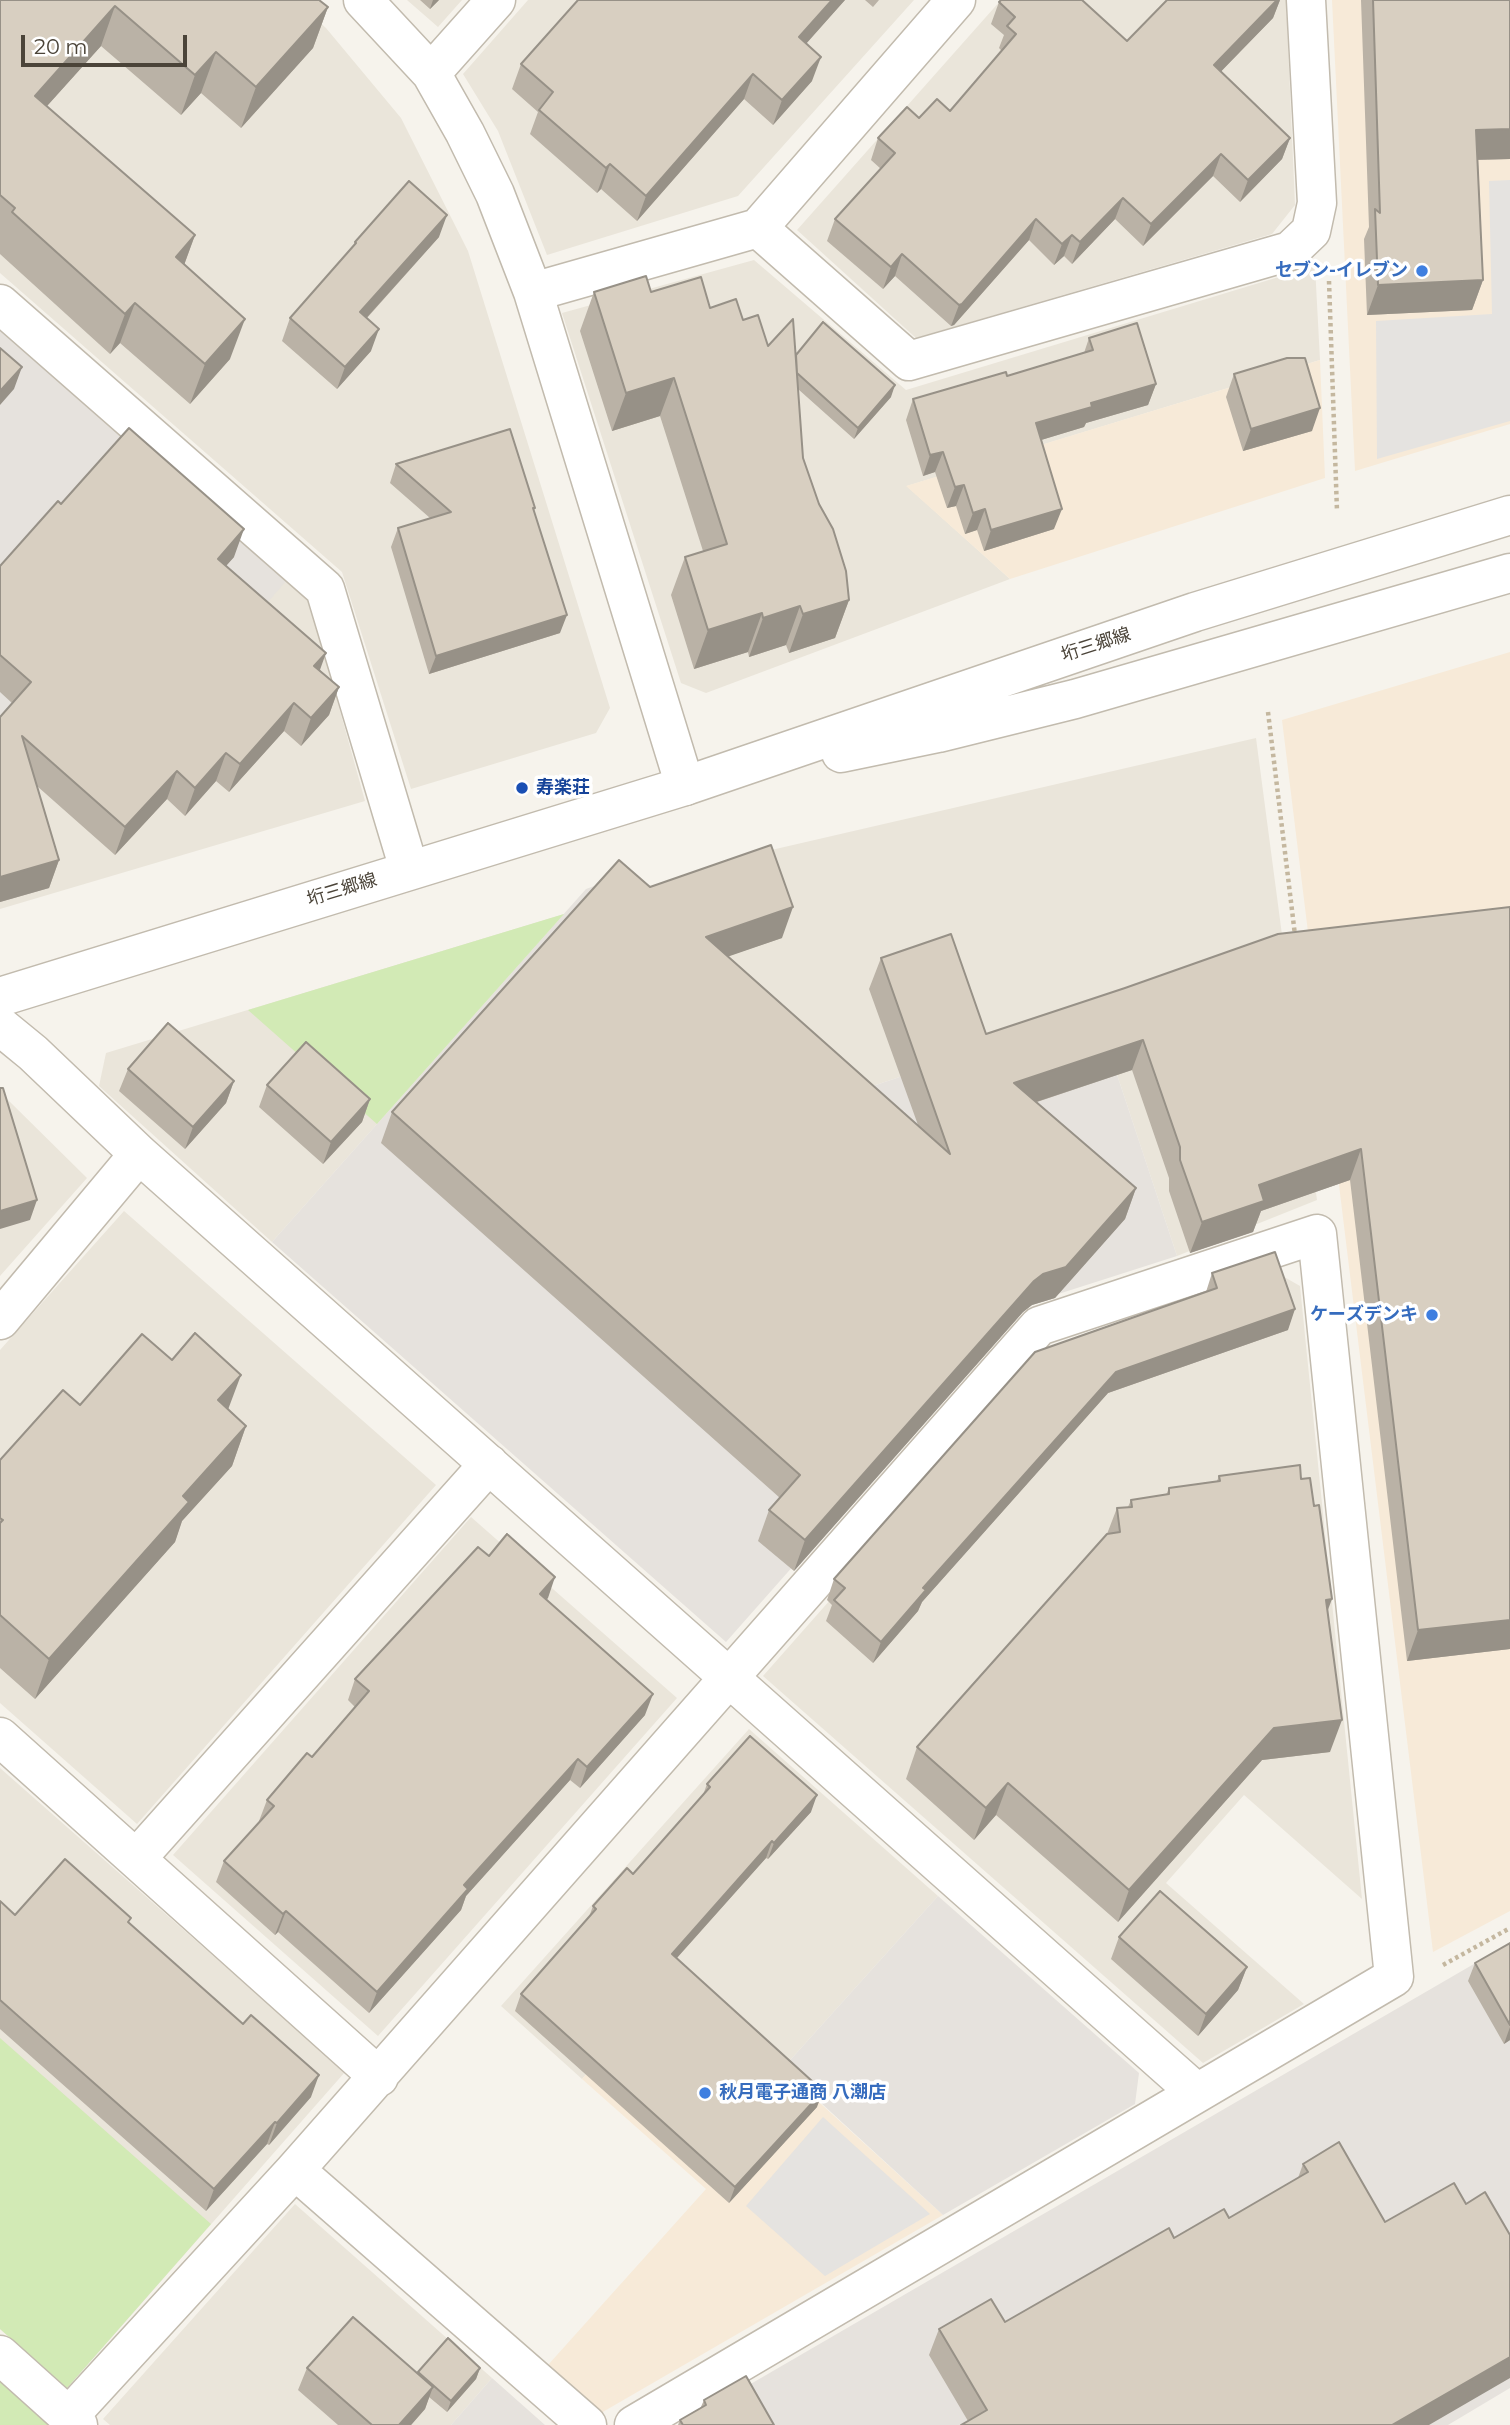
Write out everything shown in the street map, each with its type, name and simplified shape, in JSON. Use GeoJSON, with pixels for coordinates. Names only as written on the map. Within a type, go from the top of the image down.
{"type":"FeatureCollection","features":[{"type":"Feature","properties":{"kind":"street"},"geometry":{"type":"LineString","coordinates":[[363,0],[431,74],[465,133],[495,194],[533,292],[685,786]]}},
{"type":"Feature","properties":{"kind":"street"},"geometry":{"type":"LineString","coordinates":[[431,74],[496,0]]}},
{"type":"Feature","properties":{"kind":"street"},"geometry":{"type":"LineString","coordinates":[[533,292],[758,228],[956,0]]}},
{"type":"Feature","properties":{"kind":"street"},"geometry":{"type":"LineString","coordinates":[[758,228],[909,361],[1290,251],[1311,231],[1317,203],[1306,0]]}},
{"type":"Feature","properties":{"kind":"street"},"geometry":{"type":"LineString","coordinates":[[0,304],[325,589],[409,869]]}},
{"type":"Feature","properties":{"kind":"street","name":"垳三郷線"},"geometry":{"type":"LineString","coordinates":[[0,998],[409,869],[685,786],[1195,612],[1510,515]]}},
{"type":"Feature","properties":{"kind":"street","name":"垳三郷線"},"geometry":{"type":"LineString","coordinates":[[685,786],[938,733],[1075,699],[1510,573]]}},
{"type":"Feature","properties":{"kind":"street"},"geometry":{"type":"LineString","coordinates":[[0,1026],[33,1053],[139,1154],[1198,2093]]}},
{"type":"Feature","properties":{"kind":"street"},"geometry":{"type":"LineString","coordinates":[[0,1320],[139,1154]]}},
{"type":"Feature","properties":{"kind":"street"},"geometry":{"type":"LineString","coordinates":[[0,2355],[74,2421],[1040,1326],[1317,1234],[1394,1977],[634,2425]]}},
{"type":"Feature","properties":{"kind":"street"},"geometry":{"type":"LineString","coordinates":[[136,1859],[489,1464]]}},
{"type":"Feature","properties":{"kind":"street"},"geometry":{"type":"LineString","coordinates":[[0,1737],[379,2077]]}},
{"type":"Feature","properties":{"kind":"street"},"geometry":{"type":"LineString","coordinates":[[295,2170],[587,2425]]}},
{"type":"Feature","properties":{"kind":"path"},"geometry":{"type":"LineString","coordinates":[[1311,231],[1329,271],[1337,511]]}},
{"type":"Feature","properties":{"kind":"path"},"geometry":{"type":"LineString","coordinates":[[1268,712],[1296,945]]}},
{"type":"Feature","properties":{"kind":"path"},"geometry":{"type":"LineString","coordinates":[[1394,1977],[1437,1969],[1510,1928]]}},
{"type":"Feature","properties":{"kind":"shaded area"},"geometry":{"type":"Polygon","coordinates":[[[0,0],[295,0],[326,28],[401,118],[468,251],[610,708],[596,733],[411,789],[342,572],[0,273],[0,0]]]}},
{"type":"Feature","properties":{"kind":"shaded area"},"geometry":{"type":"Polygon","coordinates":[[[407,0],[462,0],[438,27],[407,0]]]}},
{"type":"Feature","properties":{"kind":"shaded area"},"geometry":{"type":"Polygon","coordinates":[[[528,0],[914,0],[738,196],[547,255],[498,131],[463,74],[528,0]]]}},
{"type":"Feature","properties":{"kind":"shaded area"},"geometry":{"type":"Polygon","coordinates":[[[1001,0],[1286,0],[1295,205],[1272,234],[916,338],[797,230],[1001,0]]]}},
{"type":"Feature","properties":{"kind":"shaded area"},"geometry":{"type":"Polygon","coordinates":[[[1332,0],[1510,0],[1510,424],[1355,471],[1332,0]]]}},
{"type":"Feature","properties":{"kind":"shaded area"},"geometry":{"type":"Polygon","coordinates":[[[1510,180],[1510,421],[1377,459],[1376,321],[1492,314],[1489,181],[1510,180]]]}},
{"type":"Feature","properties":{"kind":"shaded area"},"geometry":{"type":"Polygon","coordinates":[[[754,260],[906,390],[1315,266],[1320,360],[907,486],[1010,579],[706,693],[681,683],[562,313],[754,260]]]}},
{"type":"Feature","properties":{"kind":"shaded area"},"geometry":{"type":"Polygon","coordinates":[[[0,330],[288,579],[212,666],[0,801],[0,330]]]}},
{"type":"Feature","properties":{"kind":"shaded area"},"geometry":{"type":"Polygon","coordinates":[[[1320,360],[1325,478],[1010,579],[906,486],[1320,360]]]}},
{"type":"Feature","properties":{"kind":"shaded area"},"geometry":{"type":"Polygon","coordinates":[[[288,579],[309,599],[365,801],[0,909],[0,801],[288,579]]]}},
{"type":"Feature","properties":{"kind":"shaded area","name":"ケーズデンキ"},"geometry":{"type":"Polygon","coordinates":[[[1510,652],[1510,1911],[1433,1952],[1282,720],[1510,652]]]}},
{"type":"Feature","properties":{"kind":"shaded area"},"geometry":{"type":"Polygon","coordinates":[[[1256,738],[1317,1200],[1177,1256],[1096,1011],[855,1092],[626,894],[767,851],[1256,738]]]}},
{"type":"Feature","properties":{"kind":"shaded area"},"geometry":{"type":"Polygon","coordinates":[[[611,880],[855,1092],[1096,1011],[1177,1256],[1024,1305],[726,1642],[272,1242],[586,889],[611,880]]]}},
{"type":"Feature","properties":{"kind":"shaded area"},"geometry":{"type":"Polygon","coordinates":[[[564,914],[272,1242],[99,1086],[106,1053],[564,914]]]}},
{"type":"Feature","properties":{"kind":"shaded area"},"geometry":{"type":"Polygon","coordinates":[[[0,1097],[6,1098],[87,1178],[0,1276],[0,1097]]]}},
{"type":"Feature","properties":{"kind":"shaded area"},"geometry":{"type":"Polygon","coordinates":[[[124,1211],[436,1485],[137,1824],[0,1703],[0,1350],[124,1211]]]}},
{"type":"Feature","properties":{"kind":"shaded area"},"geometry":{"type":"Polygon","coordinates":[[[1272,1270],[1300,1286],[1362,1899],[1244,1795],[1166,1883],[1304,2004],[1203,2063],[763,1676],[1056,1344],[1272,1270]]]}},
{"type":"Feature","properties":{"kind":"shaded area"},"geometry":{"type":"Polygon","coordinates":[[[471,1517],[677,1698],[378,2036],[173,1855],[471,1517]]]}},
{"type":"Feature","properties":{"kind":"shaded area"},"geometry":{"type":"Polygon","coordinates":[[[749,1729],[938,1896],[783,2068],[677,1974],[582,2079],[501,2006],[749,1729]]]}},
{"type":"Feature","properties":{"kind":"shaded area"},"geometry":{"type":"Polygon","coordinates":[[[0,1768],[345,2072],[67,2388],[0,2329],[0,1768]]]}},
{"type":"Feature","properties":{"kind":"shaded area"},"geometry":{"type":"Polygon","coordinates":[[[938,1896],[1139,2073],[1135,2104],[943,2215],[783,2068],[938,1896]]]}},
{"type":"Feature","properties":{"kind":"shaded area"},"geometry":{"type":"Polygon","coordinates":[[[1510,1943],[1510,2388],[1448,2425],[680,2425],[1510,1943]]]}},
{"type":"Feature","properties":{"kind":"shaded area"},"geometry":{"type":"Polygon","coordinates":[[[677,1973],[943,2215],[601,2413],[548,2365],[706,2189],[582,2079],[677,1973]]]}},
{"type":"Feature","properties":{"kind":"shaded area"},"geometry":{"type":"Polygon","coordinates":[[[823,2117],[930,2214],[825,2276],[746,2206],[823,2117]]]}},
{"type":"Feature","properties":{"kind":"shaded area"},"geometry":{"type":"Polygon","coordinates":[[[295,2204],[492,2378],[451,2425],[110,2425],[103,2419],[295,2204]]]}},
{"type":"Feature","properties":{"kind":"shaded area"},"geometry":{"type":"Polygon","coordinates":[[[492,2378],[545,2425],[451,2425],[492,2378]]]}},
{"type":"Feature","properties":{"kind":"green space"},"geometry":{"type":"Polygon","coordinates":[[[564,914],[377,1124],[248,1010],[564,914]]]}},
{"type":"Feature","properties":{"kind":"green space"},"geometry":{"type":"Polygon","coordinates":[[[0,2038],[211,2224],[67,2388],[0,2329],[0,2038]]]}},
{"type":"Feature","properties":{"kind":"green space"},"geometry":{"type":"Polygon","coordinates":[[[0,2374],[57,2425],[0,2425],[0,2374]]]}},
{"type":"Feature","properties":{"kind":"building"},"geometry":{"type":"Polygon","coordinates":[[[0,0],[319,0],[328,7],[256,87],[216,52],[195,75],[115,6],[35,96],[195,235],[176,257],[245,319],[205,364],[135,303],[125,314],[12,212],[15,208],[0,195],[0,0]]]}},
{"type":"Feature","properties":{"kind":"building"},"geometry":{"type":"Polygon","coordinates":[[[578,0],[832,0],[799,37],[821,57],[782,100],[753,74],[646,196],[610,164],[606,168],[539,110],[553,92],[521,64],[578,0]]]}},
{"type":"Feature","properties":{"kind":"building"},"geometry":{"type":"Polygon","coordinates":[[[1082,0],[1127,41],[1167,0],[1277,0],[1214,65],[1290,138],[1248,180],[1221,154],[1151,224],[1123,198],[1080,242],[1072,235],[1062,244],[1036,219],[959,305],[902,254],[891,267],[835,219],[895,153],[878,138],[907,107],[919,118],[937,99],[950,111],[1016,34],[1007,26],[1015,17],[999,2],[1082,0]]]}},
{"type":"Feature","properties":{"kind":"building"},"geometry":{"type":"Polygon","coordinates":[[[1373,0],[1510,0],[1510,129],[1476,130],[1483,280],[1378,285],[1375,209],[1380,213],[1373,0]]]}},
{"type":"Feature","properties":{"kind":"building"},"geometry":{"type":"Polygon","coordinates":[[[409,181],[447,215],[360,312],[379,329],[345,367],[290,318],[409,181]]]}},
{"type":"Feature","properties":{"kind":"building"},"geometry":{"type":"Polygon","coordinates":[[[646,276],[651,292],[701,277],[710,308],[736,299],[743,320],[758,315],[768,346],[793,319],[803,458],[819,504],[833,529],[846,571],[849,600],[803,614],[800,606],[763,618],[762,613],[708,630],[685,557],[727,544],[674,378],[626,393],[594,292],[646,276]]]}},
{"type":"Feature","properties":{"kind":"building"},"geometry":{"type":"Polygon","coordinates":[[[823,322],[895,385],[858,428],[797,373],[796,355],[823,322]]]}},
{"type":"Feature","properties":{"kind":"building"},"geometry":{"type":"Polygon","coordinates":[[[1137,323],[1156,384],[1036,423],[1062,509],[991,530],[985,509],[973,513],[964,485],[955,487],[943,452],[930,455],[913,399],[1006,372],[1007,376],[1093,350],[1089,338],[1137,323]]]}},
{"type":"Feature","properties":{"kind":"building"},"geometry":{"type":"Polygon","coordinates":[[[0,348],[22,367],[0,391],[0,348]]]}},
{"type":"Feature","properties":{"kind":"building"},"geometry":{"type":"Polygon","coordinates":[[[1287,358],[1305,358],[1320,408],[1251,429],[1234,374],[1287,358]]]}},
{"type":"Feature","properties":{"kind":"building"},"geometry":{"type":"Polygon","coordinates":[[[129,428],[244,529],[218,559],[326,653],[314,666],[339,687],[311,718],[294,703],[240,764],[226,753],[195,788],[177,771],[125,827],[22,736],[59,860],[0,877],[0,717],[31,682],[0,655],[0,566],[58,501],[61,504],[129,428]]]}},
{"type":"Feature","properties":{"kind":"building"},"geometry":{"type":"Polygon","coordinates":[[[510,429],[567,615],[436,656],[398,528],[451,512],[396,464],[510,429]]]}},
{"type":"Feature","properties":{"kind":"building"},"geometry":{"type":"Polygon","coordinates":[[[771,845],[793,907],[706,937],[950,1154],[881,958],[951,934],[986,1034],[1278,934],[1510,907],[1510,1620],[1418,1630],[1361,1149],[1259,1185],[1264,1201],[1202,1222],[1180,1160],[1180,1147],[1143,1040],[1014,1083],[1136,1188],[1066,1267],[1043,1274],[1034,1281],[805,1540],[769,1510],[800,1475],[392,1112],[619,860],[650,887],[771,845]]]}},
{"type":"Feature","properties":{"kind":"building"},"geometry":{"type":"Polygon","coordinates":[[[168,1023],[234,1081],[193,1127],[128,1069],[168,1023]]]}},
{"type":"Feature","properties":{"kind":"building"},"geometry":{"type":"Polygon","coordinates":[[[306,1042],[370,1099],[331,1142],[267,1085],[306,1042]]]}},
{"type":"Feature","properties":{"kind":"building"},"geometry":{"type":"Polygon","coordinates":[[[0,1088],[3,1088],[37,1200],[0,1211],[0,1088]]]}},
{"type":"Feature","properties":{"kind":"building"},"geometry":{"type":"Polygon","coordinates":[[[1275,1252],[1295,1309],[1116,1372],[923,1588],[926,1590],[881,1642],[834,1600],[845,1588],[834,1579],[1035,1352],[1217,1288],[1212,1273],[1275,1252]]]}},
{"type":"Feature","properties":{"kind":"building"},"geometry":{"type":"Polygon","coordinates":[[[195,1333],[241,1375],[218,1400],[246,1426],[183,1496],[189,1502],[49,1659],[0,1615],[0,1523],[3,1520],[0,1518],[0,1460],[63,1390],[80,1405],[142,1334],[172,1360],[195,1333]]]}},
{"type":"Feature","properties":{"kind":"building"},"geometry":{"type":"Polygon","coordinates":[[[1300,1465],[1301,1479],[1310,1478],[1314,1506],[1319,1505],[1332,1599],[1326,1600],[1342,1720],[1274,1728],[1129,1890],[1008,1783],[986,1808],[917,1747],[1107,1534],[1120,1532],[1117,1508],[1132,1507],[1131,1500],[1169,1494],[1169,1488],[1220,1481],[1219,1476],[1300,1465]]]}},
{"type":"Feature","properties":{"kind":"building"},"geometry":{"type":"Polygon","coordinates":[[[507,1534],[555,1577],[540,1594],[653,1694],[587,1767],[578,1759],[464,1885],[468,1889],[377,1992],[286,1911],[283,1914],[224,1861],[274,1806],[267,1800],[307,1753],[312,1757],[369,1691],[355,1679],[478,1547],[489,1556],[507,1534]]]}},
{"type":"Feature","properties":{"kind":"building"},"geometry":{"type":"Polygon","coordinates":[[[750,1736],[817,1795],[774,1843],[772,1841],[672,1954],[823,2091],[735,2187],[521,1994],[596,1909],[593,1906],[627,1868],[633,1874],[710,1787],[707,1784],[750,1736]]]}},
{"type":"Feature","properties":{"kind":"building"},"geometry":{"type":"Polygon","coordinates":[[[65,1859],[131,1918],[128,1922],[243,2024],[251,2015],[319,2075],[214,2189],[0,2000],[0,1901],[15,1915],[65,1859]]]}},
{"type":"Feature","properties":{"kind":"building"},"geometry":{"type":"Polygon","coordinates":[[[1160,1891],[1247,1967],[1206,2014],[1119,1937],[1160,1891]]]}},
{"type":"Feature","properties":{"kind":"building"},"geometry":{"type":"Polygon","coordinates":[[[1510,1943],[1510,2025],[1475,1963],[1510,1943]]]}},
{"type":"Feature","properties":{"kind":"building"},"geometry":{"type":"Polygon","coordinates":[[[1339,2142],[1385,2222],[1454,2183],[1466,2204],[1485,2192],[1510,2235],[1510,2357],[1392,2425],[961,2425],[987,2410],[939,2329],[991,2299],[1005,2322],[1169,2228],[1174,2238],[1224,2209],[1229,2218],[1308,2172],[1303,2164],[1339,2142]]]}},
{"type":"Feature","properties":{"kind":"building"},"geometry":{"type":"Polygon","coordinates":[[[353,2317],[433,2387],[399,2425],[372,2425],[307,2368],[353,2317]]]}},
{"type":"Feature","properties":{"kind":"building"},"geometry":{"type":"Polygon","coordinates":[[[448,2338],[480,2368],[451,2401],[418,2372],[448,2338]]]}},
{"type":"Feature","properties":{"kind":"building"},"geometry":{"type":"Polygon","coordinates":[[[746,2376],[774,2425],[683,2425],[680,2420],[706,2405],[704,2400],[746,2376]]]}},
{"type":"Feature","properties":{"kind":"place","name":"セブン-イレブン"},"geometry":{"type":"Point","coordinates":[1422,271]}},
{"type":"Feature","properties":{"kind":"place","name":"寿楽荘"},"geometry":{"type":"Point","coordinates":[522,788]}},
{"type":"Feature","properties":{"kind":"place","name":"ケーズデンキ"},"geometry":{"type":"Point","coordinates":[1432,1315]}},
{"type":"Feature","properties":{"kind":"place","name":"秋月電子通商 八潮店"},"geometry":{"type":"Point","coordinates":[705,2093]}}]}
